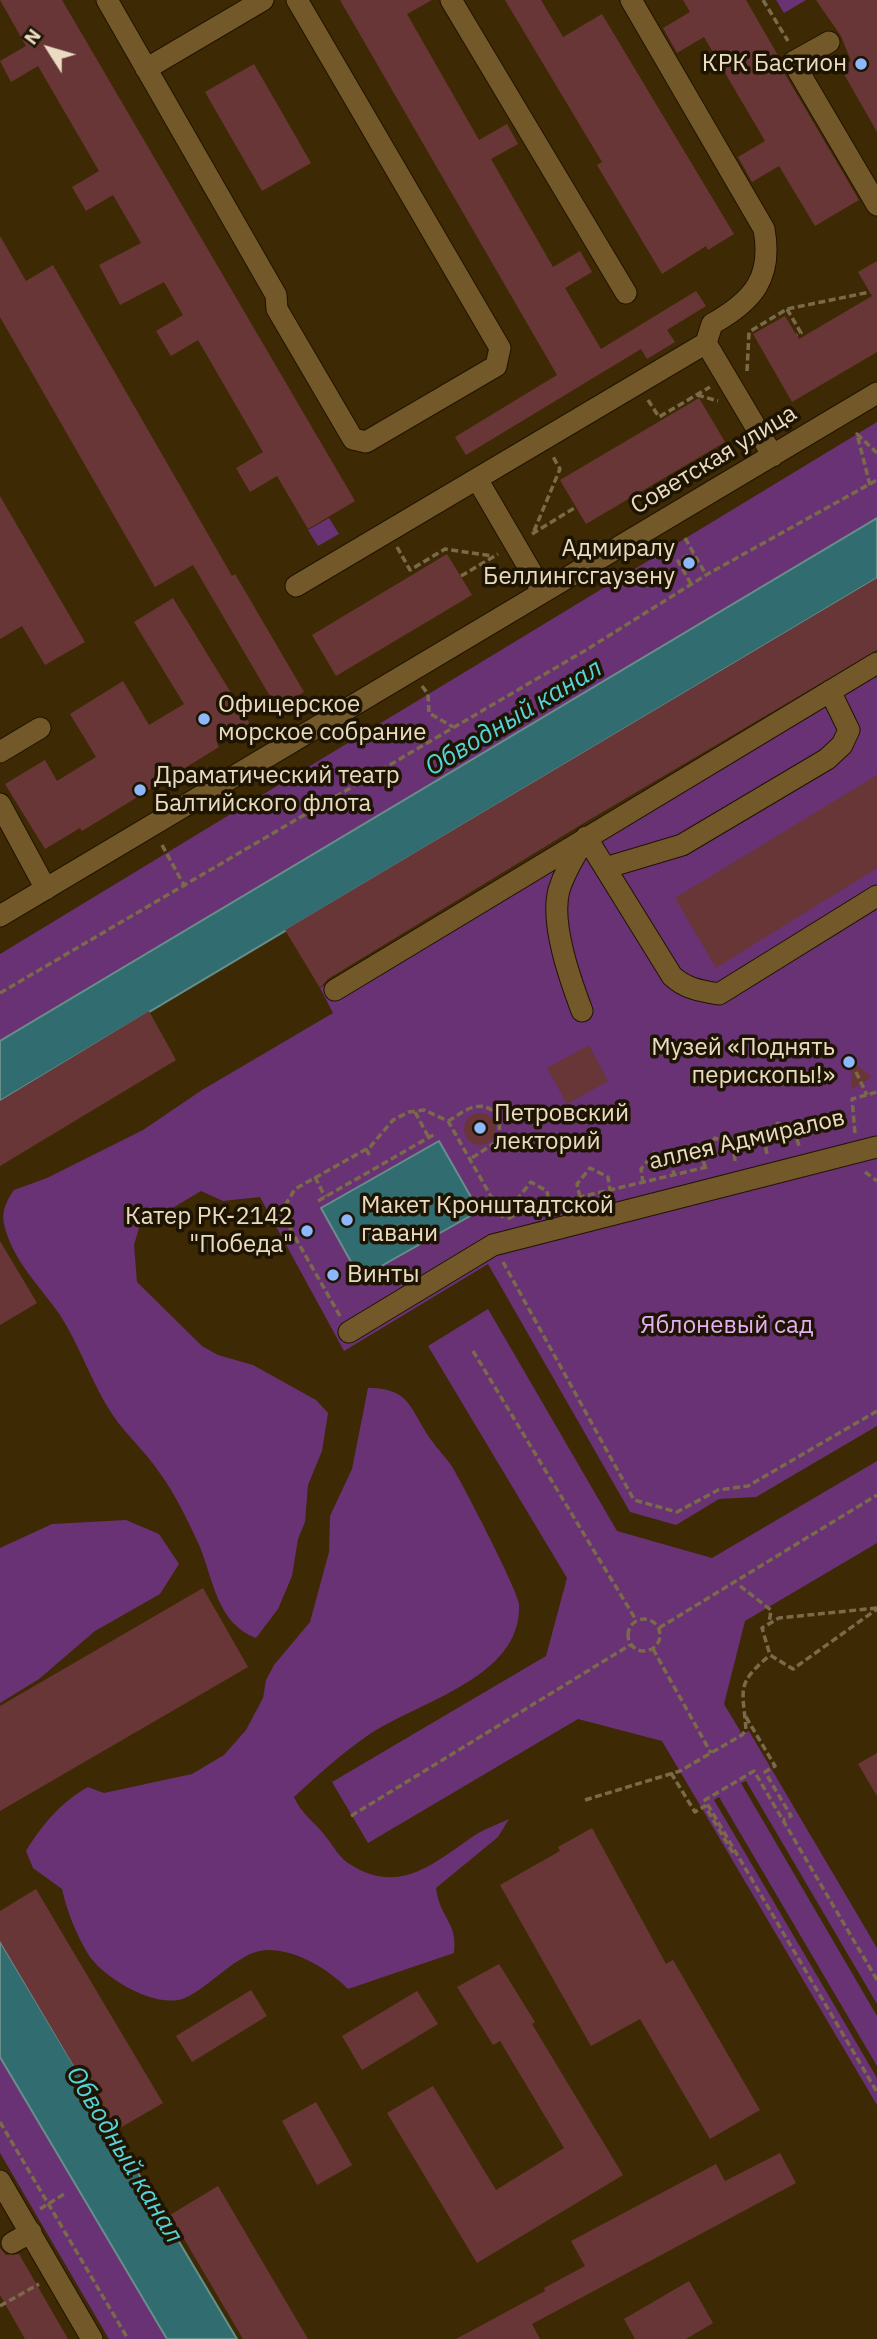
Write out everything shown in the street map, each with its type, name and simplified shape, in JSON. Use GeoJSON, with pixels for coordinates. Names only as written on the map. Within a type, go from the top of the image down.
{"type":"FeatureCollection","features":[{"type":"Feature","properties":{"kind":"street"},"geometry":{"type":"LineString","coordinates":[[107,0],[276,295],[277,309],[353,439],[366,442],[496,366],[500,348],[297,0]]}},
{"type":"Feature","properties":{"kind":"street"},"geometry":{"type":"LineString","coordinates":[[146,69],[263,0]]}},
{"type":"Feature","properties":{"kind":"street"},"geometry":{"type":"LineString","coordinates":[[452,0],[626,293]]}},
{"type":"Feature","properties":{"kind":"street"},"geometry":{"type":"LineString","coordinates":[[296,586],[706,343],[712,324],[736,310],[756,289],[766,266],[768,248],[764,229],[631,0]]}},
{"type":"Feature","properties":{"kind":"street"},"geometry":{"type":"LineString","coordinates":[[829,42],[793,62],[877,205]]}},
{"type":"Feature","properties":{"kind":"street"},"geometry":{"type":"LineString","coordinates":[[706,343],[773,456]]}},
{"type":"Feature","properties":{"kind":"street","name":"Советская улица"},"geometry":{"type":"LineString","coordinates":[[0,916],[877,394]]}},
{"type":"Feature","properties":{"kind":"street"},"geometry":{"type":"LineString","coordinates":[[477,479],[544,592]]}},
{"type":"Feature","properties":{"kind":"street"},"geometry":{"type":"LineString","coordinates":[[335,990],[877,663]]}},
{"type":"Feature","properties":{"kind":"street"},"geometry":{"type":"LineString","coordinates":[[605,867],[682,845],[827,759],[842,745],[849,730],[830,691]]}},
{"type":"Feature","properties":{"kind":"street"},"geometry":{"type":"LineString","coordinates":[[0,752],[40,728]]}},
{"type":"Feature","properties":{"kind":"street"},"geometry":{"type":"LineString","coordinates":[[0,804],[46,889]]}},
{"type":"Feature","properties":{"kind":"street"},"geometry":{"type":"LineString","coordinates":[[586,837],[672,976],[683,986],[719,994],[877,896]]}},
{"type":"Feature","properties":{"kind":"street"},"geometry":{"type":"LineString","coordinates":[[582,1011],[566,971],[558,893],[566,870],[586,837]]}},
{"type":"Feature","properties":{"kind":"street"},"geometry":{"type":"LineString","coordinates":[[346,1326],[493,1245],[871,1138]]}},
{"type":"Feature","properties":{"kind":"street"},"geometry":{"type":"LineString","coordinates":[[0,2181],[22,2231],[56,2274],[92,2339]]}},
{"type":"Feature","properties":{"kind":"path"},"geometry":{"type":"LineString","coordinates":[[697,395],[745,410],[749,332],[787,309],[870,292]]}},
{"type":"Feature","properties":{"kind":"path"},"geometry":{"type":"LineString","coordinates":[[787,309],[800,333],[797,335]]}},
{"type":"Feature","properties":{"kind":"path"},"geometry":{"type":"LineString","coordinates":[[639,383],[659,417],[726,377]]}},
{"type":"Feature","properties":{"kind":"path"},"geometry":{"type":"LineString","coordinates":[[870,485],[857,434],[877,453]]}},
{"type":"Feature","properties":{"kind":"path"},"geometry":{"type":"LineString","coordinates":[[533,533],[560,469],[543,440]]}},
{"type":"Feature","properties":{"kind":"path"},"geometry":{"type":"LineString","coordinates":[[0,993],[185,887],[706,575],[877,480]]}},
{"type":"Feature","properties":{"kind":"path"},"geometry":{"type":"LineString","coordinates":[[388,532],[410,570],[445,549],[494,556]]}},
{"type":"Feature","properties":{"kind":"path"},"geometry":{"type":"LineString","coordinates":[[685,538],[706,575]]}},
{"type":"Feature","properties":{"kind":"path"},"geometry":{"type":"LineString","coordinates":[[691,584],[678,561],[693,553]]}},
{"type":"Feature","properties":{"kind":"path"},"geometry":{"type":"LineString","coordinates":[[422,687],[428,694],[429,713],[453,727]]}},
{"type":"Feature","properties":{"kind":"path"},"geometry":{"type":"LineString","coordinates":[[162,845],[185,887]]}},
{"type":"Feature","properties":{"kind":"path"},"geometry":{"type":"LineString","coordinates":[[856,1072],[867,1095]]}},
{"type":"Feature","properties":{"kind":"path"},"geometry":{"type":"LineString","coordinates":[[855,1133],[852,1099],[877,1092]]}},
{"type":"Feature","properties":{"kind":"path"},"geometry":{"type":"LineString","coordinates":[[448,1121],[473,1107],[490,1110],[496,1115],[500,1122],[498,1141],[470,1159]]}},
{"type":"Feature","properties":{"kind":"path"},"geometry":{"type":"LineString","coordinates":[[346,1326],[284,1218],[283,1209],[295,1189],[366,1149],[394,1120],[424,1110],[448,1121],[505,1221],[486,1233],[634,1500],[677,1512],[718,1490],[748,1486],[877,1410]]}},
{"type":"Feature","properties":{"kind":"path"},"geometry":{"type":"LineString","coordinates":[[415,1111],[429,1138]]}},
{"type":"Feature","properties":{"kind":"path"},"geometry":{"type":"LineString","coordinates":[[767,1154],[765,1139],[778,1123],[795,1132],[799,1146]]}},
{"type":"Feature","properties":{"kind":"path","name":"аллея Адмиралов"},"geometry":{"type":"LineString","coordinates":[[845,1135],[855,1133],[871,1138]]}},
{"type":"Feature","properties":{"kind":"path"},"geometry":{"type":"LineString","coordinates":[[317,1201],[435,1134]]}},
{"type":"Feature","properties":{"kind":"path"},"geometry":{"type":"LineString","coordinates":[[705,1168],[702,1154],[715,1138],[733,1146],[735,1161]]}},
{"type":"Feature","properties":{"kind":"path","name":"аллея Адмиралов"},"geometry":{"type":"LineString","coordinates":[[788,1149],[812,1143]]}},
{"type":"Feature","properties":{"kind":"path"},"geometry":{"type":"LineString","coordinates":[[366,1149],[371,1158]]}},
{"type":"Feature","properties":{"kind":"path","name":"аллея Адмиралов"},"geometry":{"type":"LineString","coordinates":[[757,1156],[778,1151]]}},
{"type":"Feature","properties":{"kind":"path"},"geometry":{"type":"LineString","coordinates":[[643,1182],[640,1169],[653,1153],[671,1161],[674,1175]]}},
{"type":"Feature","properties":{"kind":"path","name":"аллея Адмиралов"},"geometry":{"type":"LineString","coordinates":[[725,1163],[746,1158]]}},
{"type":"Feature","properties":{"kind":"path","name":"аллея Адмиралов"},"geometry":{"type":"LineString","coordinates":[[505,1221],[521,1211],[715,1166]]}},
{"type":"Feature","properties":{"kind":"path"},"geometry":{"type":"LineString","coordinates":[[580,1197],[577,1184],[590,1168],[608,1177],[610,1190]]}},
{"type":"Feature","properties":{"kind":"path"},"geometry":{"type":"LineString","coordinates":[[315,1177],[325,1197]]}},
{"type":"Feature","properties":{"kind":"path"},"geometry":{"type":"LineString","coordinates":[[521,1211],[517,1198],[531,1182],[547,1191],[549,1204]]}},
{"type":"Feature","properties":{"kind":"path"},"geometry":{"type":"LineString","coordinates":[[474,1351],[636,1620]]}},
{"type":"Feature","properties":{"kind":"path"},"geometry":{"type":"LineString","coordinates":[[659,1628],[877,1495]]}},
{"type":"Feature","properties":{"kind":"path"},"geometry":{"type":"LineString","coordinates":[[740,1586],[771,1610],[769,1624]]}},
{"type":"Feature","properties":{"kind":"path"},"geometry":{"type":"LineString","coordinates":[[877,1609],[793,1669],[770,1655],[762,1629],[779,1618],[877,1609]]}},
{"type":"Feature","properties":{"kind":"path"},"geometry":{"type":"LineString","coordinates":[[649,1619],[659,1628],[660,1639],[653,1649],[641,1652],[630,1645],[628,1631],[636,1620],[649,1619]]}},
{"type":"Feature","properties":{"kind":"path"},"geometry":{"type":"LineString","coordinates":[[351,1816],[630,1645]]}},
{"type":"Feature","properties":{"kind":"path"},"geometry":{"type":"LineString","coordinates":[[653,1649],[711,1753]]}},
{"type":"Feature","properties":{"kind":"path"},"geometry":{"type":"LineString","coordinates":[[585,1800],[680,1771],[742,1735],[746,1730],[741,1696],[748,1675],[770,1655]]}},
{"type":"Feature","properties":{"kind":"path"},"geometry":{"type":"LineString","coordinates":[[745,1716],[775,1766],[765,1772],[790,1816],[783,1820]]}},
{"type":"Feature","properties":{"kind":"path"},"geometry":{"type":"LineString","coordinates":[[877,1980],[754,1771],[705,1800],[877,2092]]}},
{"type":"Feature","properties":{"kind":"path"},"geometry":{"type":"LineString","coordinates":[[671,1773],[695,1812],[705,1806],[733,1853],[735,1851]]}},
{"type":"Feature","properties":{"kind":"path"},"geometry":{"type":"LineString","coordinates":[[0,2122],[128,2339]]}},
{"type":"Feature","properties":{"kind":"path"},"geometry":{"type":"LineString","coordinates":[[22,2231],[49,2204],[66,2193]]}},
{"type":"Feature","properties":{"kind":"path"},"geometry":{"type":"LineString","coordinates":[[0,2306],[56,2274]]}},
{"type":"Feature","properties":{"kind":"green space"},"geometry":{"type":"Polygon","coordinates":[[[776,0],[806,0],[784,13],[776,0]]]}},
{"type":"Feature","properties":{"kind":"green space"},"geometry":{"type":"Polygon","coordinates":[[[877,422],[877,518],[0,1041],[0,954],[877,422]]]}},
{"type":"Feature","properties":{"kind":"green space"},"geometry":{"type":"Polygon","coordinates":[[[329,518],[339,534],[318,546],[308,530],[329,518]]]}},
{"type":"Feature","properties":{"kind":"green space","name":"Яблоневый сад"},"geometry":{"type":"Polygon","coordinates":[[[877,656],[877,1426],[756,1497],[719,1499],[676,1525],[630,1512],[488,1264],[344,1351],[260,1197],[223,1201],[201,1191],[139,1228],[134,1245],[137,1282],[202,1346],[218,1355],[253,1365],[316,1400],[328,1413],[322,1451],[308,1485],[305,1522],[298,1539],[292,1576],[278,1609],[256,1638],[243,1631],[225,1612],[200,1547],[171,1490],[154,1464],[112,1414],[60,1315],[13,1249],[3,1219],[11,1194],[14,1190],[47,1178],[143,1130],[202,1090],[333,1013],[320,988],[877,656]]]}},
{"type":"Feature","properties":{"kind":"green space"},"geometry":{"type":"Polygon","coordinates":[[[488,1309],[617,1531],[712,1558],[877,1461],[877,1543],[745,1621],[724,1704],[742,1734],[749,1731],[877,1948],[877,2004],[746,1781],[741,1783],[877,2016],[877,2066],[719,1797],[714,1800],[877,2078],[877,2105],[662,1741],[578,1719],[368,1843],[332,1782],[546,1656],[567,1578],[428,1346],[488,1309]]]}},
{"type":"Feature","properties":{"kind":"green space"},"geometry":{"type":"Polygon","coordinates":[[[368,1388],[382,1389],[402,1397],[452,1466],[516,1595],[519,1604],[516,1630],[503,1652],[485,1670],[462,1686],[367,1736],[294,1797],[345,1861],[366,1873],[384,1877],[415,1872],[479,1833],[509,1819],[498,1837],[436,1888],[453,1934],[454,1953],[348,1989],[331,1974],[301,1957],[279,1951],[258,1951],[236,1962],[185,1998],[173,2001],[146,1996],[118,1982],[95,1963],[76,1930],[62,1889],[33,1868],[26,1851],[53,1815],[69,1799],[88,1787],[104,1793],[192,1774],[224,1755],[246,1730],[263,1698],[266,1680],[274,1665],[310,1622],[329,1552],[330,1516],[352,1469],[368,1388]]]}},
{"type":"Feature","properties":{"kind":"green space"},"geometry":{"type":"Polygon","coordinates":[[[126,1520],[159,1534],[179,1564],[160,1594],[95,1631],[39,1679],[0,1703],[0,1548],[52,1524],[126,1520]]]}},
{"type":"Feature","properties":{"kind":"green space"},"geometry":{"type":"Polygon","coordinates":[[[0,2057],[167,2339],[109,2339],[0,2153],[0,2057]]]}},
{"type":"Feature","properties":{"kind":"water"},"geometry":{"type":"Polygon","coordinates":[[[877,518],[877,578],[0,1101],[0,1041],[877,518]]]}},
{"type":"Feature","properties":{"kind":"water"},"geometry":{"type":"Polygon","coordinates":[[[439,1141],[479,1211],[360,1278],[321,1208],[439,1141]]]}},
{"type":"Feature","properties":{"kind":"water","name":"Обводный канал"},"geometry":{"type":"Polygon","coordinates":[[[0,1941],[237,2339],[167,2339],[0,2057],[0,1941]]]}},
{"type":"Feature","properties":{"kind":"building"},"geometry":{"type":"Polygon","coordinates":[[[0,0],[62,0],[355,501],[308,529],[277,476],[250,492],[236,468],[263,452],[198,340],[171,356],[156,331],[183,315],[164,282],[120,305],[99,265],[141,243],[113,195],[86,211],[72,187],[99,171],[38,66],[11,82],[0,61],[26,46],[0,0]]]}},
{"type":"Feature","properties":{"kind":"building"},"geometry":{"type":"Polygon","coordinates":[[[340,0],[432,0],[407,14],[479,140],[507,124],[518,144],[491,159],[553,267],[580,251],[592,272],[565,288],[601,349],[696,291],[706,306],[667,330],[675,342],[647,359],[641,349],[466,455],[455,437],[557,375],[340,0]]]}},
{"type":"Feature","properties":{"kind":"building"},"geometry":{"type":"Polygon","coordinates":[[[505,0],[541,0],[563,37],[602,14],[734,234],[708,250],[706,246],[662,274],[597,165],[602,162],[505,0]]]}},
{"type":"Feature","properties":{"kind":"building"},"geometry":{"type":"Polygon","coordinates":[[[683,0],[746,0],[780,59],[782,69],[859,200],[815,226],[779,166],[752,182],[738,157],[765,141],[704,37],[677,53],[663,28],[690,12],[683,0]]]}},
{"type":"Feature","properties":{"kind":"building","name":"КРК Бастион"},"geometry":{"type":"Polygon","coordinates":[[[816,0],[877,0],[877,132],[840,67],[851,61],[841,36],[816,0]]]}},
{"type":"Feature","properties":{"kind":"building"},"geometry":{"type":"Polygon","coordinates":[[[254,64],[311,163],[262,191],[205,92],[254,64]]]}},
{"type":"Feature","properties":{"kind":"building"},"geometry":{"type":"Polygon","coordinates":[[[0,236],[26,281],[53,265],[232,576],[235,574],[304,692],[277,708],[193,565],[155,587],[0,317],[0,236]]]}},
{"type":"Feature","properties":{"kind":"building"},"geometry":{"type":"Polygon","coordinates":[[[877,261],[877,352],[792,402],[753,334],[785,316],[799,339],[872,296],[858,272],[877,261]]]}},
{"type":"Feature","properties":{"kind":"building"},"geometry":{"type":"Polygon","coordinates":[[[699,398],[725,442],[586,524],[560,480],[699,398]]]}},
{"type":"Feature","properties":{"kind":"building"},"geometry":{"type":"Polygon","coordinates":[[[0,496],[85,642],[45,665],[22,626],[0,639],[0,496]]]}},
{"type":"Feature","properties":{"kind":"building"},"geometry":{"type":"Polygon","coordinates":[[[447,554],[472,595],[336,676],[312,635],[447,554]]]}},
{"type":"Feature","properties":{"kind":"building"},"geometry":{"type":"Polygon","coordinates":[[[877,578],[877,650],[579,826],[328,979],[320,988],[285,930],[877,578]]]}},
{"type":"Feature","properties":{"kind":"building","name":"Офицерское морское собрание"},"geometry":{"type":"Polygon","coordinates":[[[173,598],[250,724],[217,744],[219,747],[82,831],[80,828],[45,849],[5,784],[45,760],[57,781],[96,757],[70,714],[123,681],[149,725],[184,704],[134,622],[173,598]]]}},
{"type":"Feature","properties":{"kind":"building"},"geometry":{"type":"Polygon","coordinates":[[[877,775],[877,868],[716,968],[675,898],[877,775]]]}},
{"type":"Feature","properties":{"kind":"building"},"geometry":{"type":"Polygon","coordinates":[[[149,1011],[176,1060],[0,1166],[0,1101],[149,1011]]]}},
{"type":"Feature","properties":{"kind":"building"},"geometry":{"type":"Polygon","coordinates":[[[589,1045],[608,1081],[567,1104],[547,1068],[589,1045]]]}},
{"type":"Feature","properties":{"kind":"building"},"geometry":{"type":"Polygon","coordinates":[[[850,1060],[872,1077],[852,1089],[850,1060]]]}},
{"type":"Feature","properties":{"kind":"building","name":"Петровский лекторий"},"geometry":{"type":"Polygon","coordinates":[[[480,1113],[492,1117],[496,1129],[492,1141],[480,1145],[468,1141],[464,1129],[468,1117],[480,1113]]]}},
{"type":"Feature","properties":{"kind":"building"},"geometry":{"type":"Polygon","coordinates":[[[0,1241],[37,1303],[0,1325],[0,1241]]]}},
{"type":"Feature","properties":{"kind":"building"},"geometry":{"type":"Polygon","coordinates":[[[203,1588],[248,1667],[0,1811],[0,1706],[203,1588]]]}},
{"type":"Feature","properties":{"kind":"building"},"geometry":{"type":"Polygon","coordinates":[[[877,1753],[877,1796],[858,1764],[877,1753]]]}},
{"type":"Feature","properties":{"kind":"building"},"geometry":{"type":"Polygon","coordinates":[[[592,1828],[666,1964],[673,1960],[760,2110],[710,2139],[640,2019],[591,2046],[500,1885],[560,1851],[558,1847],[592,1828]]]}},
{"type":"Feature","properties":{"kind":"building"},"geometry":{"type":"Polygon","coordinates":[[[36,1889],[163,2103],[113,2132],[0,1941],[0,1911],[36,1889]]]}},
{"type":"Feature","properties":{"kind":"building"},"geometry":{"type":"Polygon","coordinates":[[[499,1964],[623,2175],[477,2263],[387,2113],[433,2086],[496,2190],[564,2148],[500,2041],[493,2045],[457,1987],[499,1964]]]}},
{"type":"Feature","properties":{"kind":"building"},"geometry":{"type":"Polygon","coordinates":[[[251,1990],[267,2016],[192,2062],[176,2036],[251,1990]]]}},
{"type":"Feature","properties":{"kind":"building"},"geometry":{"type":"Polygon","coordinates":[[[417,1991],[438,2024],[362,2070],[342,2036],[417,1991]]]}},
{"type":"Feature","properties":{"kind":"building"},"geometry":{"type":"Polygon","coordinates":[[[316,2102],[352,2165],[317,2185],[282,2121],[316,2102]]]}},
{"type":"Feature","properties":{"kind":"building"},"geometry":{"type":"Polygon","coordinates":[[[780,2153],[796,2183],[532,2324],[540,2339],[456,2339],[585,2266],[571,2241],[716,2164],[725,2181],[780,2153]]]}},
{"type":"Feature","properties":{"kind":"building"},"geometry":{"type":"Polygon","coordinates":[[[218,2186],[308,2339],[243,2339],[170,2215],[218,2186]]]}},
{"type":"Feature","properties":{"kind":"building"},"geometry":{"type":"Polygon","coordinates":[[[0,2248],[6,2255],[19,2254],[68,2339],[25,2339],[0,2295],[0,2248]]]}},
{"type":"Feature","properties":{"kind":"building"},"geometry":{"type":"Polygon","coordinates":[[[689,2281],[713,2323],[686,2339],[635,2339],[624,2319],[689,2281]]]}},
{"type":"Feature","properties":{"kind":"place","name":"КРК Бастион"},"geometry":{"type":"Point","coordinates":[861,64]}},
{"type":"Feature","properties":{"kind":"place","name":"Адмиралу Беллингсгаузену"},"geometry":{"type":"Point","coordinates":[689,563]}},
{"type":"Feature","properties":{"kind":"place","name":"Офицерское морское собрание"},"geometry":{"type":"Point","coordinates":[204,719]}},
{"type":"Feature","properties":{"kind":"place","name":"Драматический театр Балтийского флота"},"geometry":{"type":"Point","coordinates":[140,790]}},
{"type":"Feature","properties":{"kind":"place","name":"Музей «Поднять перископы!»"},"geometry":{"type":"Point","coordinates":[849,1062]}},
{"type":"Feature","properties":{"kind":"place","name":"Петровский лекторий"},"geometry":{"type":"Point","coordinates":[480,1128]}},
{"type":"Feature","properties":{"kind":"place","name":"Макет Кронштадтской гавани"},"geometry":{"type":"Point","coordinates":[347,1220]}},
{"type":"Feature","properties":{"kind":"place","name":"Катер РК-2142 \"Победа\""},"geometry":{"type":"Point","coordinates":[307,1231]}},
{"type":"Feature","properties":{"kind":"place","name":"Винты"},"geometry":{"type":"Point","coordinates":[333,1275]}}]}
